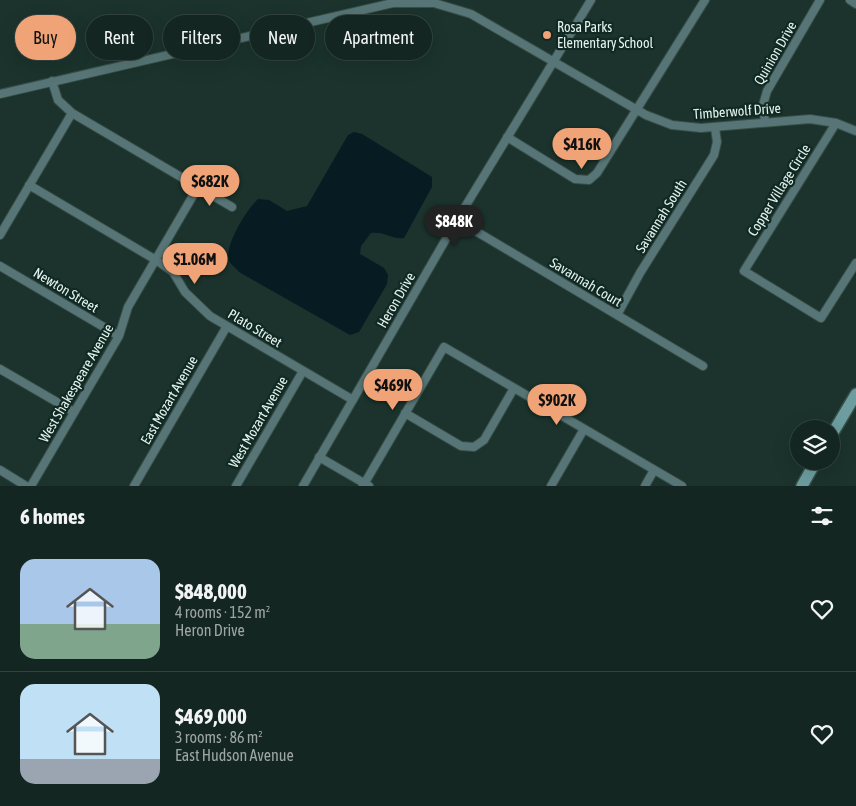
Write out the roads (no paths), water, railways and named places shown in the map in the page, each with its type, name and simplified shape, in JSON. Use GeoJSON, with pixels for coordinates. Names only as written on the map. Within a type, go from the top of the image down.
{"type":"FeatureCollection","features":[{"type":"Feature","properties":{"kind":"street","name":"Heron Drive"},"geometry":{"type":"LineString","coordinates":[[302,486],[457,220],[590,0]]}},
{"type":"Feature","properties":{"kind":"street"},"geometry":{"type":"LineString","coordinates":[[507,137],[575,179],[589,180],[597,173],[705,0]]}},
{"type":"Feature","properties":{"kind":"street","name":"Quinion Drive"},"geometry":{"type":"LineString","coordinates":[[765,122],[763,105],[767,91],[820,0]]}},
{"type":"Feature","properties":{"kind":"street"},"geometry":{"type":"LineString","coordinates":[[850,0],[856,4]]}},
{"type":"Feature","properties":{"kind":"street","name":"Timberwolf Drive"},"geometry":{"type":"LineString","coordinates":[[0,94],[384,5],[434,2],[471,14],[637,110],[672,125],[715,128],[810,119],[836,123],[856,131]]}},
{"type":"Feature","properties":{"kind":"street"},"geometry":{"type":"LineString","coordinates":[[52,81],[58,100],[72,113],[232,207]]}},
{"type":"Feature","properties":{"kind":"street"},"geometry":{"type":"LineString","coordinates":[[0,235],[72,113]]}},
{"type":"Feature","properties":{"kind":"street","name":"Copper Village Circle"},"geometry":{"type":"LineString","coordinates":[[836,123],[744,271],[822,318],[856,263]]}},
{"type":"Feature","properties":{"kind":"street","name":"Savannah South"},"geometry":{"type":"LineString","coordinates":[[617,315],[640,273],[714,155],[717,142],[715,128]]}},
{"type":"Feature","properties":{"kind":"street","name":"Plato Street"},"geometry":{"type":"LineString","coordinates":[[29,185],[173,272],[186,292],[200,308],[227,326],[353,400]]}},
{"type":"Feature","properties":{"kind":"street","name":"West Shakespeare Avenue"},"geometry":{"type":"LineString","coordinates":[[31,486],[119,336],[128,307],[198,187]]}},
{"type":"Feature","properties":{"kind":"street","name":"Savannah Court"},"geometry":{"type":"LineString","coordinates":[[457,220],[702,366]]}},
{"type":"Feature","properties":{"kind":"street","name":"Newton Street"},"geometry":{"type":"LineString","coordinates":[[0,266],[119,336]]}},
{"type":"Feature","properties":{"kind":"street","name":"East Mozart Avenue"},"geometry":{"type":"LineString","coordinates":[[134,486],[227,326]]}},
{"type":"Feature","properties":{"kind":"street"},"geometry":{"type":"LineString","coordinates":[[319,457],[365,485],[444,347],[682,486]]}},
{"type":"Feature","properties":{"kind":"street"},"geometry":{"type":"LineString","coordinates":[[0,369],[74,412]]}},
{"type":"Feature","properties":{"kind":"street","name":"West Mozart Avenue"},"geometry":{"type":"LineString","coordinates":[[236,486],[303,371]]}},
{"type":"Feature","properties":{"kind":"street"},"geometry":{"type":"LineString","coordinates":[[405,413],[461,446],[474,448],[484,440],[514,388]]}},
{"type":"Feature","properties":{"kind":"street"},"geometry":{"type":"LineString","coordinates":[[840,421],[856,394]]}},
{"type":"Feature","properties":{"kind":"street"},"geometry":{"type":"LineString","coordinates":[[551,486],[584,429]]}},
{"type":"Feature","properties":{"kind":"street"},"geometry":{"type":"LineString","coordinates":[[0,470],[26,486]]}},
{"type":"Feature","properties":{"kind":"street"},"geometry":{"type":"LineString","coordinates":[[645,486],[654,470]]}},
{"type":"Feature","properties":{"kind":"street"},"geometry":{"type":"LineString","coordinates":[[802,486],[811,470]]}},
{"type":"Feature","properties":{"kind":"water"},"geometry":{"type":"Polygon","coordinates":[[[354,132],[362,134],[432,177],[432,187],[404,238],[371,233],[361,246],[360,254],[384,268],[388,275],[387,284],[359,332],[350,335],[239,272],[230,262],[228,254],[233,237],[248,211],[258,199],[269,200],[287,211],[307,206],[348,135],[354,132]]]}},
{"type":"Feature","properties":{"kind":"place","name":"Rosa Parks Elementary School"},"geometry":{"type":"Point","coordinates":[547,35]}}]}
